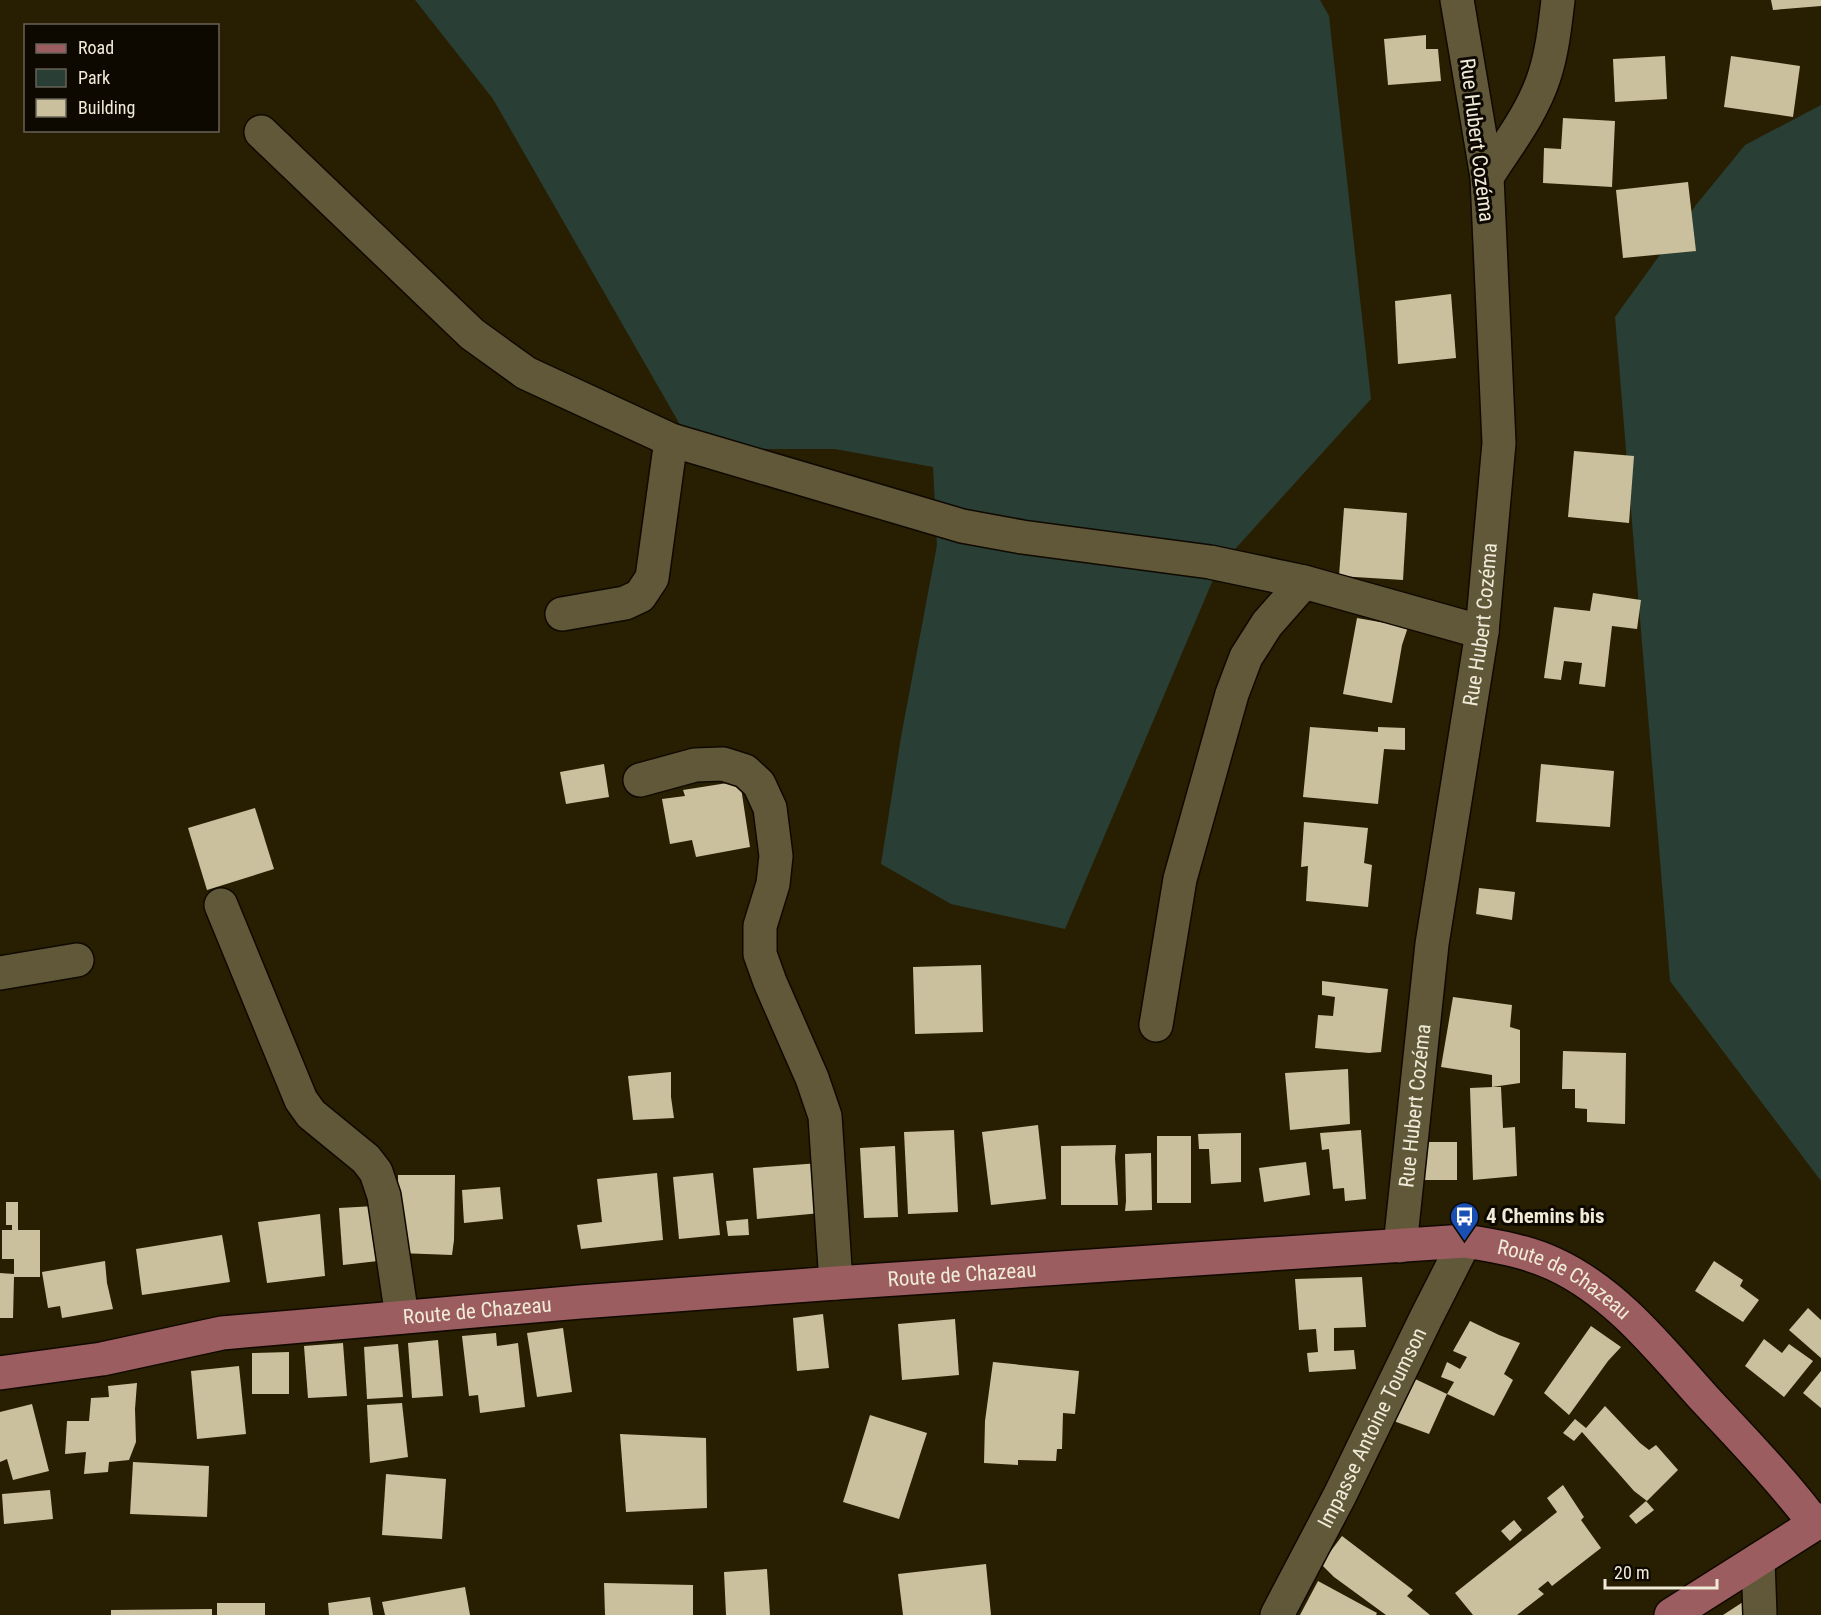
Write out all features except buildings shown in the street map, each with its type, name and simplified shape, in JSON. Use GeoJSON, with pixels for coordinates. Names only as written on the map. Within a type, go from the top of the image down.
{"type":"FeatureCollection","features":[{"type":"Feature","properties":{"kind":"main road","name":"Route de Chazeau"},"geometry":{"type":"LineString","coordinates":[[0,1374],[102,1359],[222,1333],[836,1283],[1465,1241],[1511,1249],[1554,1264],[1591,1285],[1635,1322],[1818,1522]]}},
{"type":"Feature","properties":{"kind":"main road"},"geometry":{"type":"LineString","coordinates":[[1671,1615],[1818,1522]]}},
{"type":"Feature","properties":{"kind":"street","name":"Rue Hubert Cozéma"},"geometry":{"type":"LineString","coordinates":[[1400,1246],[1432,944],[1482,632],[1499,443],[1487,177],[1457,0]]}},
{"type":"Feature","properties":{"kind":"street"},"geometry":{"type":"LineString","coordinates":[[1487,177],[1527,114],[1544,77],[1558,0]]}},
{"type":"Feature","properties":{"kind":"street"},"geometry":{"type":"LineString","coordinates":[[261,132],[472,334],[526,373],[671,440],[962,526],[1022,537],[1210,562],[1304,582],[1482,632]]}},
{"type":"Feature","properties":{"kind":"street"},"geometry":{"type":"LineString","coordinates":[[562,614],[626,603],[640,596],[652,578],[671,440]]}},
{"type":"Feature","properties":{"kind":"street"},"geometry":{"type":"LineString","coordinates":[[1156,1025],[1180,879],[1232,694],[1246,657],[1267,624],[1304,582]]}},
{"type":"Feature","properties":{"kind":"street"},"geometry":{"type":"LineString","coordinates":[[640,780],[695,765],[723,764],[745,771],[759,784],[770,808],[776,856],[773,884],[760,926],[760,954],[812,1078],[825,1116],[836,1283]]}},
{"type":"Feature","properties":{"kind":"street"},"geometry":{"type":"LineString","coordinates":[[221,905],[301,1100],[310,1114],[366,1159],[376,1172],[384,1196],[402,1317]]}},
{"type":"Feature","properties":{"kind":"street"},"geometry":{"type":"LineString","coordinates":[[0,973],[77,960]]}},
{"type":"Feature","properties":{"kind":"street","name":"Impasse Antoine Toumson"},"geometry":{"type":"LineString","coordinates":[[1277,1615],[1340,1495],[1465,1241]]}},
{"type":"Feature","properties":{"kind":"street"},"geometry":{"type":"LineString","coordinates":[[1758,1560],[1760,1615]]}},
{"type":"Feature","properties":{"kind":"green space"},"geometry":{"type":"Polygon","coordinates":[[[415,0],[1320,0],[1329,16],[1371,399],[1218,568],[1065,929],[951,904],[881,864],[901,737],[937,545],[933,467],[835,449],[747,449],[686,435],[493,99],[415,0]]]}},
{"type":"Feature","properties":{"kind":"green space"},"geometry":{"type":"Polygon","coordinates":[[[1821,105],[1821,1181],[1670,981],[1615,317],[1696,205],[1745,145],[1821,105]]]}},
{"type":"Feature","properties":{"kind":"place","name":"4 Chemins bis"},"geometry":{"type":"Point","coordinates":[1465,1242]}}]}
